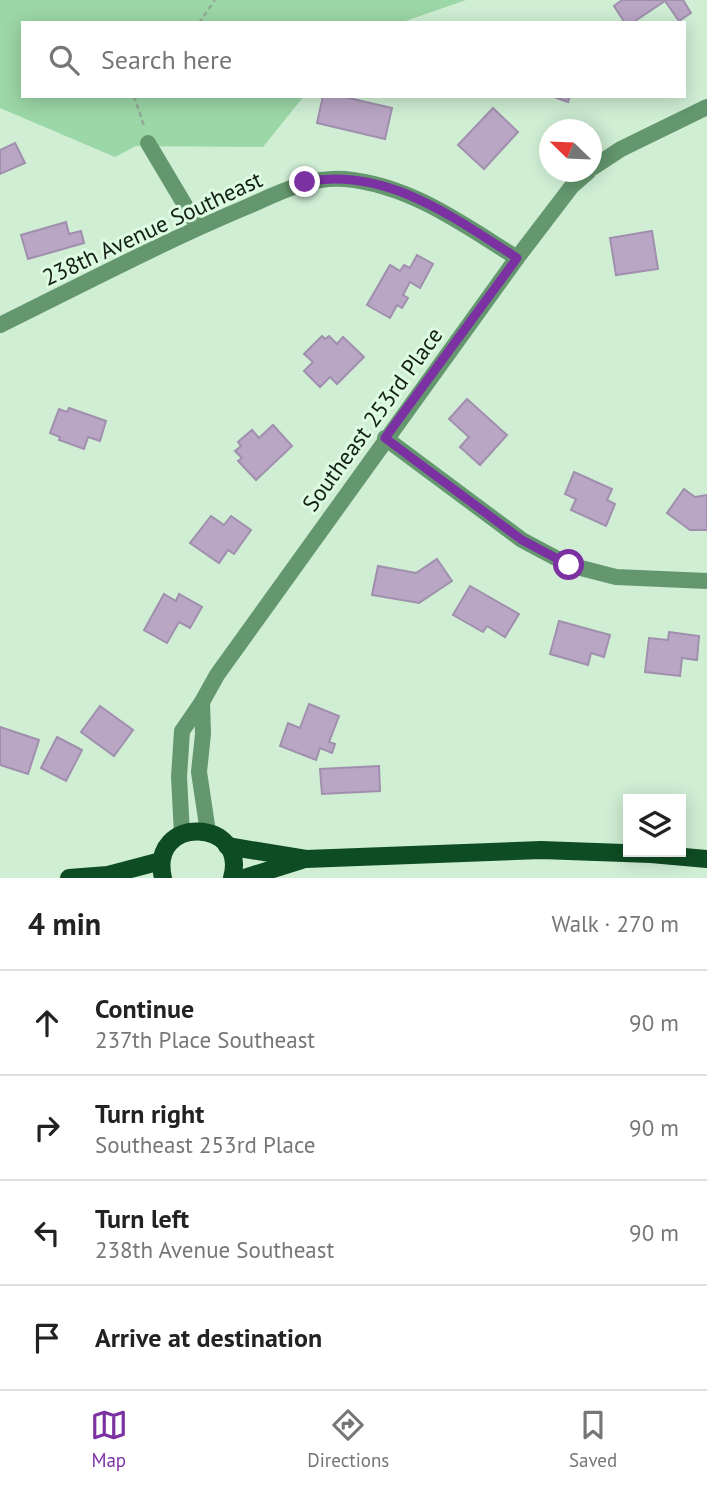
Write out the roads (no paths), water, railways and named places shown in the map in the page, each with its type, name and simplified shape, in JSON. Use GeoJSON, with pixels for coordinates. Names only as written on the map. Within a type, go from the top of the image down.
{"type":"FeatureCollection","features":[{"type":"Feature","properties":{"kind":"main road"},"geometry":{"type":"LineString","coordinates":[[69,878],[114,877],[162,869],[170,844],[182,834],[194,830],[208,832],[227,846],[233,863],[232,878]]}},
{"type":"Feature","properties":{"kind":"main road"},"geometry":{"type":"LineString","coordinates":[[227,846],[306,859],[541,850],[707,859]]}},
{"type":"Feature","properties":{"kind":"main road"},"geometry":{"type":"LineString","coordinates":[[244,878],[306,859]]}},
{"type":"Feature","properties":{"kind":"street","name":"Southeast 253rd Place"},"geometry":{"type":"LineString","coordinates":[[602,162],[621,149],[707,107]]}},
{"type":"Feature","properties":{"kind":"street"},"geometry":{"type":"LineString","coordinates":[[148,143],[198,227]]}},
{"type":"Feature","properties":{"kind":"street","name":"238th Avenue Southeast"},"geometry":{"type":"LineString","coordinates":[[0,325],[198,227],[305,182],[327,178],[347,179],[410,195],[446,213],[517,258]]}},
{"type":"Feature","properties":{"kind":"street","name":"Southeast 253rd Place"},"geometry":{"type":"LineString","coordinates":[[182,834],[179,769],[182,731],[225,664],[385,438],[517,258],[576,182]]}},
{"type":"Feature","properties":{"kind":"street"},"geometry":{"type":"LineString","coordinates":[[385,438],[522,540],[569,565],[616,576],[707,581]]}},
{"type":"Feature","properties":{"kind":"street"},"geometry":{"type":"LineString","coordinates":[[202,702],[203,734],[199,772],[208,832]]}}]}
